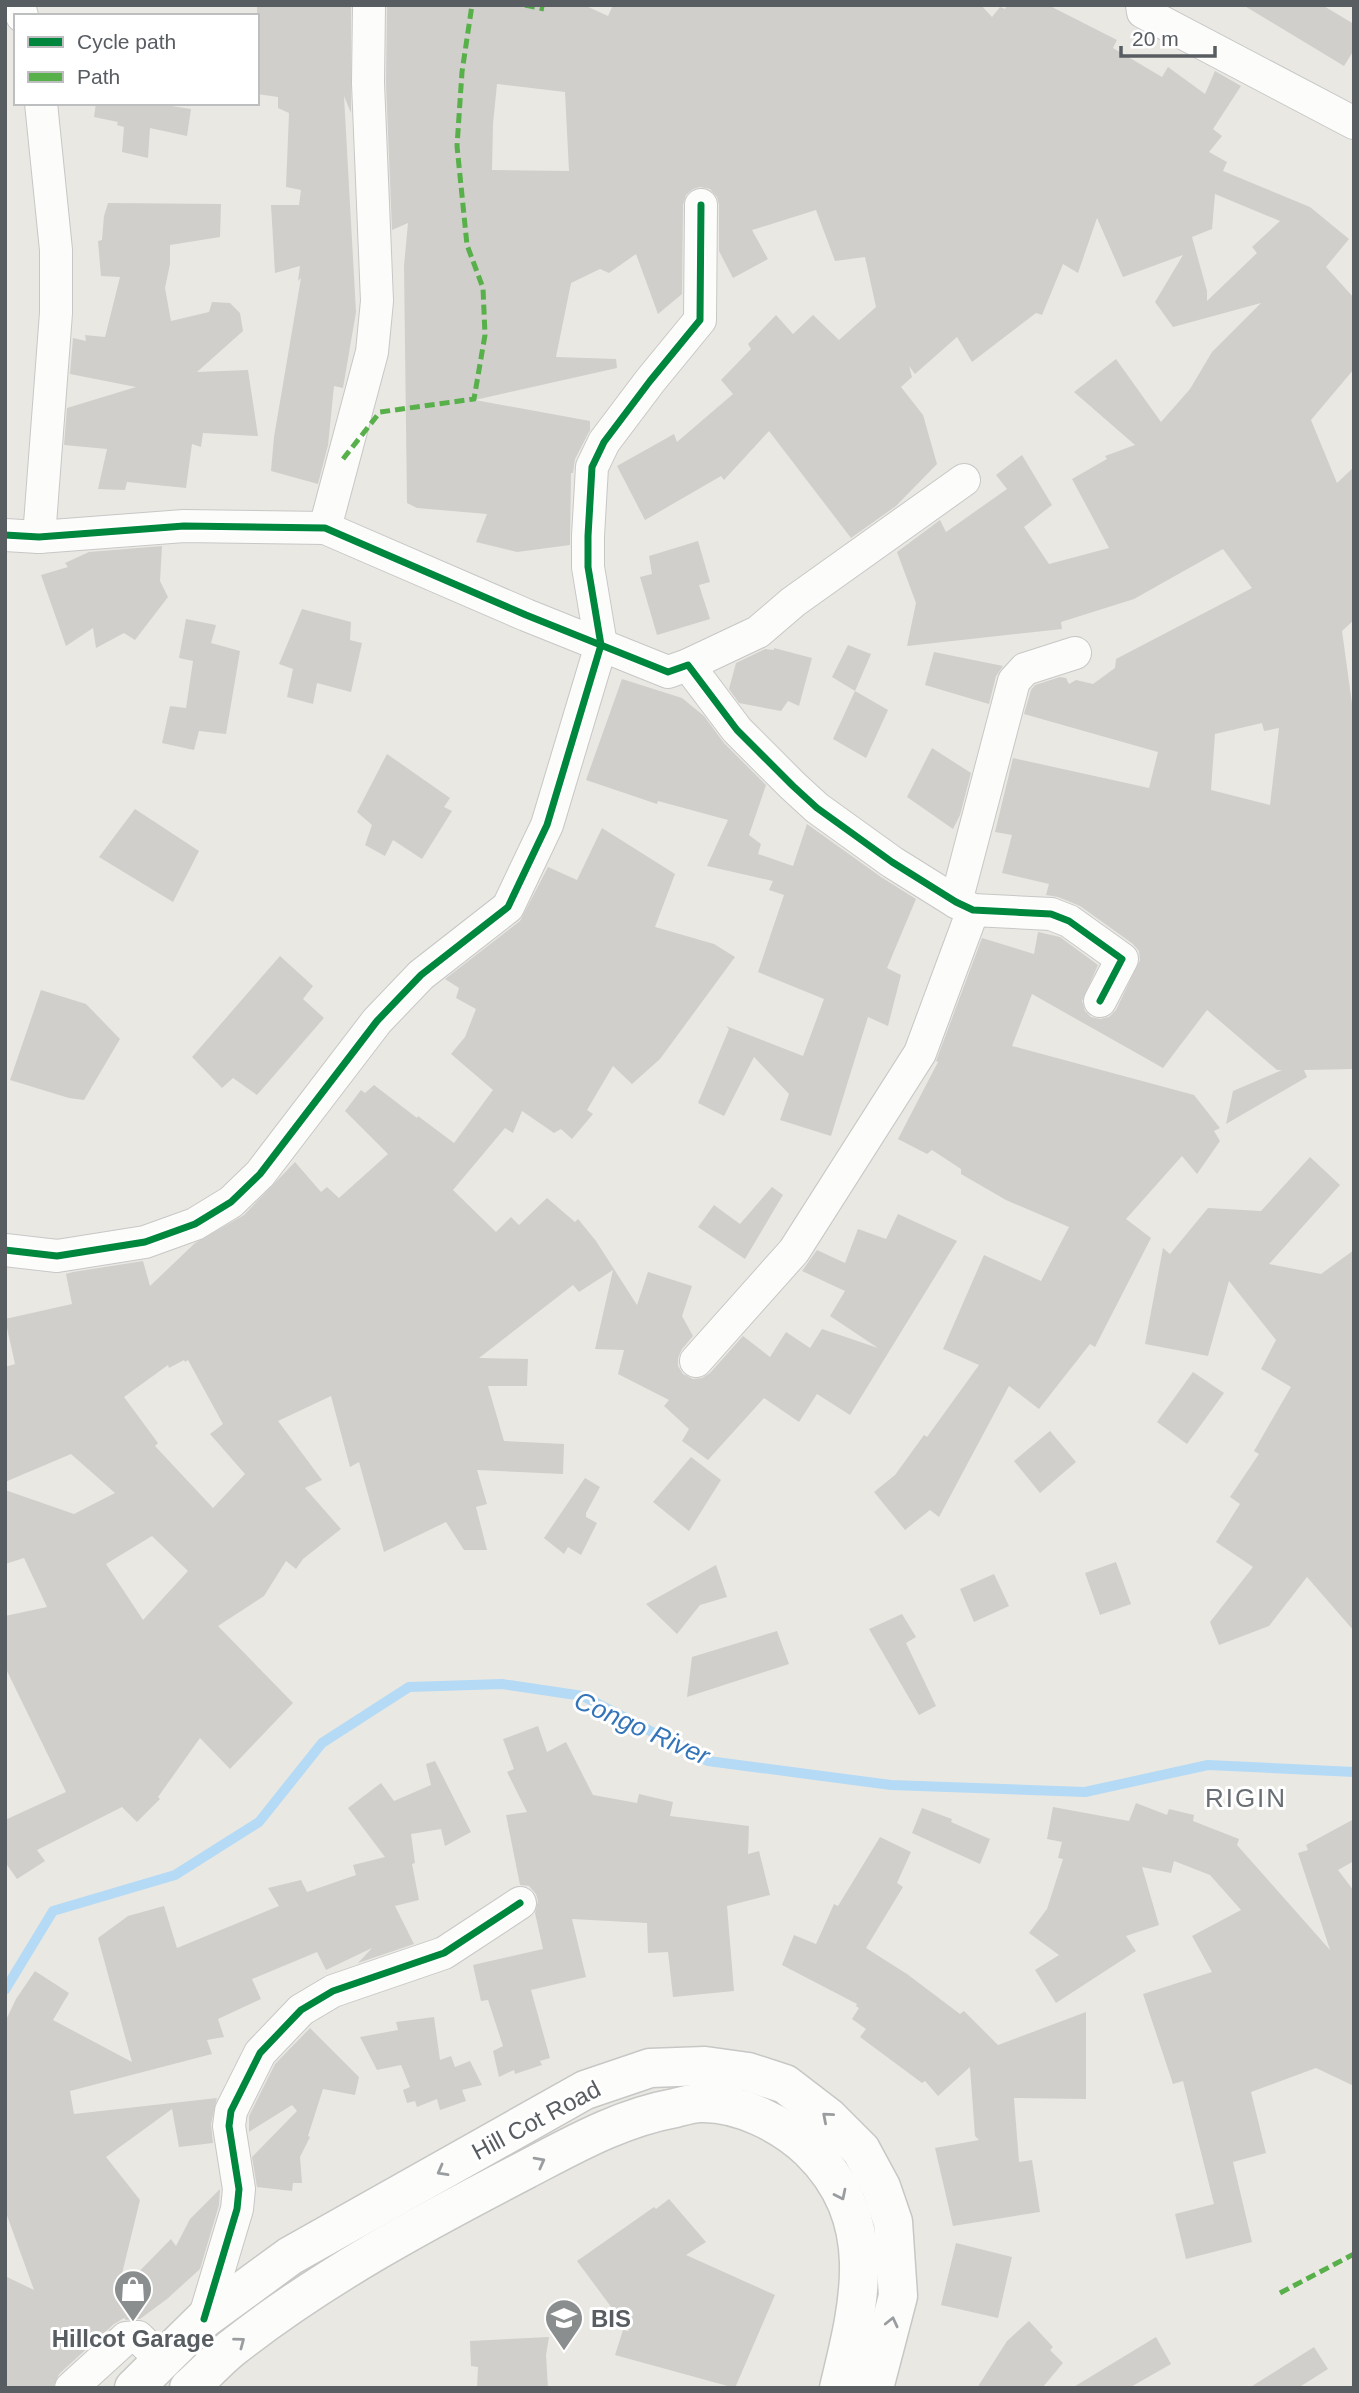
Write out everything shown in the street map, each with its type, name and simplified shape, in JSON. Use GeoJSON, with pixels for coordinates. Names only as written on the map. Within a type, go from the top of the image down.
{"type":"FeatureCollection","features":[{"type":"Feature","properties":{"kind":"main road","name":"Hill Cot Road"},"geometry":{"type":"LineString","coordinates":[[134,2388],[204,2319],[290,2256],[585,2090],[650,2068],[705,2066],[748,2072],[785,2084],[828,2117],[861,2150],[881,2188],[893,2221],[898,2296],[874,2388]]}},
{"type":"Feature","properties":{"kind":"main road","name":"Hill Cot Road"},"geometry":{"type":"LineString","coordinates":[[189,2388],[230,2350],[299,2299],[348,2267],[460,2204],[600,2130],[653,2112],[700,2103],[736,2107],[774,2125],[803,2144],[822,2163],[840,2191],[857,2231],[860,2264],[854,2326],[838,2388]]}},
{"type":"Feature","properties":{"kind":"street"},"geometry":{"type":"LineString","coordinates":[[325,528],[372,352],[377,301],[368,83],[369,5]]}},
{"type":"Feature","properties":{"kind":"street"},"geometry":{"type":"LineString","coordinates":[[1142,5],[1143,12],[1354,123]]}},
{"type":"Feature","properties":{"kind":"street"},"geometry":{"type":"LineString","coordinates":[[39,537],[55,313],[55,250],[41,105]]}},
{"type":"Feature","properties":{"kind":"street"},"geometry":{"type":"LineString","coordinates":[[5,1250],[57,1256],[145,1241],[195,1224],[231,1202],[260,1174],[377,1021],[397,999],[421,975],[508,907],[547,825],[601,645],[589,567],[592,467],[604,442],[700,320],[701,205]]}},
{"type":"Feature","properties":{"kind":"street"},"geometry":{"type":"LineString","coordinates":[[5,535],[39,537],[184,526],[325,528],[526,615],[668,672],[758,632],[793,602],[964,480]]}},
{"type":"Feature","properties":{"kind":"street"},"geometry":{"type":"LineString","coordinates":[[696,1361],[794,1251],[920,1053],[965,906],[1014,681],[1025,669],[1074,653]]}},
{"type":"Feature","properties":{"kind":"street"},"geometry":{"type":"LineString","coordinates":[[688,665],[737,730],[817,808],[892,862],[965,906],[1051,914],[1069,922],[1122,959],[1100,1001]]}},
{"type":"Feature","properties":{"kind":"street"},"geometry":{"type":"LineString","coordinates":[[204,2319],[238,2199],[239,2189],[229,2126],[231,2111],[260,2053],[301,2010],[333,1991],[444,1953],[520,1903]]}},
{"type":"Feature","properties":{"kind":"street"},"geometry":{"type":"LineString","coordinates":[[71,2388],[126,2338],[138,2337],[162,2360]]}},
{"type":"Feature","properties":{"kind":"building"},"geometry":{"type":"Polygon","coordinates":[[[257,5],[351,5],[351,113],[344,96],[356,312],[343,388],[334,386],[328,445],[318,484],[271,471],[274,437],[301,278],[298,281],[300,266],[275,273],[271,205],[299,205],[301,190],[286,187],[289,113],[278,108],[278,97],[259,94],[257,5]]]}},
{"type":"Feature","properties":{"kind":"building"},"geometry":{"type":"Polygon","coordinates":[[[387,5],[584,5],[608,16],[613,5],[981,5],[992,17],[1000,7],[1005,9],[1008,5],[1048,5],[1117,40],[1113,48],[1162,77],[1168,67],[1205,94],[1215,71],[1241,86],[1213,129],[1222,136],[1209,152],[1227,162],[1223,171],[1310,207],[1349,239],[1326,267],[1354,298],[1354,369],[1311,420],[1337,483],[1354,467],[1354,620],[1342,631],[1354,718],[1354,1069],[1304,1070],[1307,1077],[1226,1124],[1233,1091],[1282,1070],[1277,1070],[1207,1010],[1163,1068],[1032,994],[1012,1046],[1194,1095],[1220,1128],[1214,1131],[1220,1141],[1197,1174],[1182,1156],[1126,1219],[1151,1238],[1095,1347],[1090,1344],[1039,1409],[1009,1386],[939,1517],[930,1510],[905,1530],[874,1492],[895,1475],[924,1435],[927,1437],[979,1365],[943,1349],[984,1255],[1041,1281],[1069,1227],[1006,1200],[961,1174],[961,1169],[932,1150],[927,1154],[898,1139],[938,1062],[936,1061],[982,938],[1034,954],[1038,932],[1060,937],[1098,965],[1082,1001],[1085,1011],[1091,1017],[1100,1019],[1109,1017],[1116,1010],[1140,960],[1139,951],[1133,944],[1080,906],[1046,895],[1049,884],[1002,873],[1012,835],[995,832],[1013,758],[1149,788],[1158,752],[1024,714],[1031,690],[1035,685],[1060,677],[1066,678],[1069,684],[1076,680],[1093,684],[1115,668],[1116,659],[1252,588],[1223,549],[1134,599],[1061,622],[1062,629],[907,646],[916,603],[897,552],[940,520],[946,532],[1007,489],[996,475],[1022,455],[1052,505],[1024,527],[1049,564],[1109,548],[1072,479],[1107,459],[1105,456],[1135,445],[1074,392],[1116,359],[1161,422],[1190,389],[1212,352],[1261,303],[1173,327],[1155,302],[1183,255],[1123,277],[1097,218],[1078,273],[1063,264],[1042,315],[1036,313],[972,362],[957,337],[915,374],[909,366],[912,377],[901,387],[923,415],[937,464],[896,506],[851,538],[769,431],[724,480],[721,476],[645,520],[617,466],[674,434],[677,442],[733,394],[721,380],[751,349],[748,344],[776,315],[793,334],[813,315],[839,340],[876,307],[865,257],[835,261],[816,210],[752,230],[768,259],[733,278],[719,251],[717,197],[710,189],[693,189],[686,195],[683,205],[682,294],[658,314],[636,254],[609,273],[600,269],[571,283],[556,357],[616,359],[617,368],[475,400],[590,421],[590,430],[571,473],[570,545],[517,552],[476,542],[487,514],[417,508],[407,503],[404,266],[408,223],[392,230],[386,83],[387,5]],[[497,84],[492,170],[569,171],[565,92],[497,84]],[[1215,194],[1212,229],[1192,237],[1207,291],[1207,301],[1257,253],[1252,247],[1280,221],[1215,194]],[[1262,723],[1215,734],[1211,790],[1270,805],[1279,728],[1264,731],[1262,723]]]}},
{"type":"Feature","properties":{"kind":"building"},"geometry":{"type":"Polygon","coordinates":[[[1243,5],[1322,5],[1354,24],[1354,50],[1344,66],[1243,5]]]}},
{"type":"Feature","properties":{"kind":"building"},"geometry":{"type":"Polygon","coordinates":[[[96,105],[165,105],[191,109],[187,136],[150,128],[148,158],[122,152],[124,127],[117,125],[118,122],[94,117],[96,105]]]}},
{"type":"Feature","properties":{"kind":"building"},"geometry":{"type":"Polygon","coordinates":[[[108,203],[221,204],[220,237],[170,245],[170,264],[165,288],[171,321],[209,312],[212,302],[230,303],[240,313],[243,331],[197,372],[248,370],[258,436],[203,433],[201,447],[192,444],[186,488],[127,482],[125,490],[98,489],[107,449],[64,445],[67,408],[136,387],[70,374],[73,338],[86,341],[85,335],[105,337],[120,277],[101,276],[98,241],[102,240],[108,203]]]}},
{"type":"Feature","properties":{"kind":"building"},"geometry":{"type":"Polygon","coordinates":[[[698,541],[710,582],[699,585],[710,619],[657,635],[640,577],[652,574],[649,556],[698,541]]]}},
{"type":"Feature","properties":{"kind":"building"},"geometry":{"type":"Polygon","coordinates":[[[162,546],[160,581],[168,597],[135,640],[124,633],[96,648],[93,628],[66,646],[41,575],[68,567],[65,563],[89,552],[162,546]]]}},
{"type":"Feature","properties":{"kind":"building"},"geometry":{"type":"Polygon","coordinates":[[[302,609],[351,622],[350,640],[362,643],[351,692],[317,683],[313,704],[287,697],[293,669],[279,664],[302,609]]]}},
{"type":"Feature","properties":{"kind":"building"},"geometry":{"type":"Polygon","coordinates":[[[186,619],[216,625],[211,643],[240,651],[226,734],[199,731],[194,750],[162,743],[170,706],[186,708],[193,661],[179,658],[186,619]]]}},
{"type":"Feature","properties":{"kind":"building"},"geometry":{"type":"Polygon","coordinates":[[[848,645],[871,654],[855,691],[832,677],[848,645]]]}},
{"type":"Feature","properties":{"kind":"building"},"geometry":{"type":"Polygon","coordinates":[[[774,648],[812,658],[799,706],[788,701],[781,711],[739,703],[729,689],[736,663],[765,649],[774,648]]]}},
{"type":"Feature","properties":{"kind":"building"},"geometry":{"type":"Polygon","coordinates":[[[934,652],[1003,666],[996,676],[989,704],[925,685],[934,652]]]}},
{"type":"Feature","properties":{"kind":"building"},"geometry":{"type":"Polygon","coordinates":[[[622,679],[682,698],[704,716],[724,743],[766,785],[749,835],[761,844],[758,854],[793,866],[807,824],[916,899],[887,968],[901,975],[888,1026],[868,1017],[831,1136],[780,1120],[789,1094],[754,1057],[724,1116],[698,1103],[729,1029],[726,1026],[803,1056],[824,999],[758,972],[784,895],[769,890],[773,881],[707,866],[728,820],[658,801],[657,804],[586,780],[622,679]]]}},
{"type":"Feature","properties":{"kind":"building"},"geometry":{"type":"Polygon","coordinates":[[[855,691],[888,710],[866,758],[833,739],[855,691]]]}},
{"type":"Feature","properties":{"kind":"building"},"geometry":{"type":"Polygon","coordinates":[[[932,748],[971,773],[960,815],[953,829],[907,797],[932,748]]]}},
{"type":"Feature","properties":{"kind":"building"},"geometry":{"type":"Polygon","coordinates":[[[387,754],[450,798],[444,807],[452,811],[422,859],[393,840],[385,856],[365,845],[372,825],[357,812],[387,754]]]}},
{"type":"Feature","properties":{"kind":"building"},"geometry":{"type":"Polygon","coordinates":[[[135,809],[199,851],[173,902],[99,857],[135,809]]]}},
{"type":"Feature","properties":{"kind":"building"},"geometry":{"type":"Polygon","coordinates":[[[602,828],[675,874],[655,927],[714,944],[735,957],[660,1059],[632,1084],[613,1066],[587,1110],[593,1114],[572,1139],[561,1129],[554,1133],[522,1111],[513,1133],[505,1128],[453,1190],[496,1232],[511,1217],[519,1225],[547,1198],[575,1222],[578,1219],[596,1241],[637,1305],[648,1272],[692,1286],[682,1316],[693,1336],[682,1349],[678,1366],[683,1374],[693,1379],[710,1373],[743,1336],[770,1357],[786,1332],[810,1348],[822,1329],[878,1348],[830,1316],[845,1291],[802,1271],[817,1250],[845,1263],[858,1229],[886,1239],[898,1214],[957,1241],[850,1415],[817,1394],[799,1422],[764,1398],[708,1460],[682,1441],[689,1429],[664,1406],[669,1400],[618,1374],[624,1350],[595,1349],[613,1270],[579,1292],[573,1285],[479,1358],[528,1359],[527,1386],[488,1386],[504,1441],[564,1444],[563,1474],[477,1470],[487,1504],[476,1507],[487,1550],[464,1550],[446,1522],[384,1552],[359,1462],[350,1467],[331,1396],[278,1421],[322,1480],[305,1488],[341,1529],[303,1559],[296,1569],[286,1561],[264,1596],[218,1626],[293,1703],[230,1769],[200,1738],[158,1797],[160,1799],[137,1822],[122,1807],[37,1850],[45,1861],[17,1879],[5,1862],[5,1820],[66,1792],[5,1667],[5,1616],[47,1607],[24,1558],[5,1564],[5,1490],[74,1514],[115,1493],[71,1454],[5,1482],[5,1367],[15,1364],[5,1319],[72,1304],[66,1274],[73,1272],[143,1261],[150,1286],[195,1243],[244,1215],[295,1162],[321,1192],[327,1187],[339,1198],[388,1154],[345,1111],[361,1090],[365,1093],[374,1085],[454,1143],[493,1090],[451,1054],[465,1037],[476,1009],[456,998],[459,988],[445,979],[520,921],[548,867],[577,880],[602,828]],[[188,1360],[169,1368],[168,1365],[124,1397],[158,1443],[155,1446],[213,1508],[245,1474],[210,1434],[223,1424],[188,1360]],[[152,1536],[106,1564],[143,1620],[188,1571],[152,1536]]]}},
{"type":"Feature","properties":{"kind":"building"},"geometry":{"type":"Polygon","coordinates":[[[280,956],[313,986],[303,999],[324,1018],[257,1095],[233,1078],[222,1088],[192,1057],[280,956]]]}},
{"type":"Feature","properties":{"kind":"building"},"geometry":{"type":"Polygon","coordinates":[[[41,990],[86,1004],[120,1039],[84,1100],[10,1080],[41,990]]]}},
{"type":"Feature","properties":{"kind":"building"},"geometry":{"type":"Polygon","coordinates":[[[1310,1157],[1340,1185],[1269,1264],[1321,1274],[1354,1250],[1354,1631],[1307,1577],[1269,1626],[1219,1645],[1210,1622],[1253,1567],[1216,1542],[1240,1504],[1230,1497],[1259,1454],[1254,1451],[1291,1387],[1261,1369],[1276,1340],[1229,1281],[1208,1356],[1145,1344],[1163,1248],[1170,1254],[1208,1208],[1261,1211],[1310,1157]]]}},
{"type":"Feature","properties":{"kind":"building"},"geometry":{"type":"Polygon","coordinates":[[[772,1187],[783,1195],[745,1259],[698,1227],[714,1205],[740,1224],[772,1187]]]}},
{"type":"Feature","properties":{"kind":"building"},"geometry":{"type":"Polygon","coordinates":[[[1193,1372],[1224,1393],[1187,1444],[1157,1422],[1193,1372]]]}},
{"type":"Feature","properties":{"kind":"building"},"geometry":{"type":"Polygon","coordinates":[[[1050,1431],[1076,1462],[1040,1493],[1014,1461],[1050,1431]]]}},
{"type":"Feature","properties":{"kind":"building"},"geometry":{"type":"Polygon","coordinates":[[[691,1457],[721,1480],[689,1531],[653,1502],[691,1457]]]}},
{"type":"Feature","properties":{"kind":"building"},"geometry":{"type":"Polygon","coordinates":[[[585,1478],[600,1487],[586,1513],[586,1517],[597,1523],[581,1555],[568,1547],[564,1554],[544,1538],[585,1478]]]}},
{"type":"Feature","properties":{"kind":"building"},"geometry":{"type":"Polygon","coordinates":[[[1116,1562],[1131,1604],[1100,1615],[1085,1573],[1116,1562]]]}},
{"type":"Feature","properties":{"kind":"building"},"geometry":{"type":"Polygon","coordinates":[[[716,1565],[727,1597],[700,1605],[677,1634],[646,1604],[716,1565]]]}},
{"type":"Feature","properties":{"kind":"building"},"geometry":{"type":"Polygon","coordinates":[[[994,1574],[1009,1606],[974,1622],[960,1589],[994,1574]]]}},
{"type":"Feature","properties":{"kind":"building"},"geometry":{"type":"Polygon","coordinates":[[[902,1614],[916,1637],[906,1643],[936,1706],[919,1715],[869,1629],[902,1614]]]}},
{"type":"Feature","properties":{"kind":"building"},"geometry":{"type":"Polygon","coordinates":[[[777,1631],[789,1664],[687,1697],[692,1657],[777,1631]]]}},
{"type":"Feature","properties":{"kind":"building"},"geometry":{"type":"Polygon","coordinates":[[[538,1726],[547,1752],[566,1742],[593,1795],[637,1803],[639,1794],[673,1802],[670,1816],[749,1826],[748,1854],[759,1851],[770,1895],[727,1906],[734,1991],[673,1997],[668,1952],[648,1953],[647,1923],[572,1919],[586,1977],[531,1990],[550,2058],[540,2061],[542,2065],[515,2074],[514,2070],[499,2077],[493,2051],[503,2046],[488,2000],[481,2001],[473,1965],[543,1949],[535,1913],[538,1901],[529,1886],[520,1885],[506,1815],[527,1812],[507,1772],[514,1769],[503,1739],[538,1726]]]}},
{"type":"Feature","properties":{"kind":"building"},"geometry":{"type":"Polygon","coordinates":[[[435,1761],[471,1832],[445,1846],[441,1829],[411,1834],[415,1863],[412,1864],[419,1900],[395,1906],[414,1944],[358,1963],[372,1948],[326,1970],[317,1952],[252,1979],[261,1999],[218,2019],[224,2037],[207,2040],[212,2054],[70,2091],[74,2114],[217,2098],[211,2124],[213,2143],[179,2147],[172,2109],[106,2157],[140,2200],[117,2294],[171,2239],[176,2246],[190,2219],[220,2189],[219,2205],[200,2269],[167,2299],[140,2319],[124,2318],[114,2324],[59,2374],[53,2388],[5,2388],[5,2276],[34,2290],[5,2210],[5,2022],[16,1999],[35,1971],[69,1993],[53,2020],[132,2062],[98,1938],[128,1916],[164,1906],[177,1948],[279,1906],[268,1888],[301,1880],[307,1892],[356,1875],[353,1865],[385,1857],[348,1808],[381,1783],[394,1801],[431,1785],[426,1764],[435,1761]]]}},
{"type":"Feature","properties":{"kind":"building"},"geometry":{"type":"Polygon","coordinates":[[[1136,1803],[1167,1815],[1169,1809],[1194,1815],[1193,1821],[1239,1839],[1237,1845],[1330,1950],[1298,1853],[1308,1850],[1306,1845],[1354,1819],[1354,1861],[1338,1870],[1354,1891],[1354,2086],[1316,2068],[1251,2092],[1266,2153],[1233,2162],[1252,2242],[1186,2259],[1175,2214],[1214,2204],[1183,2081],[1173,2084],[1143,1994],[1212,1972],[1192,1936],[1241,1910],[1210,1875],[1174,1861],[1171,1873],[1142,1867],[1159,1925],[1126,1936],[1136,1951],[1056,2003],[1035,1970],[1059,1955],[1029,1933],[1047,1909],[1063,1859],[1058,1858],[1062,1842],[1047,1839],[1053,1807],[1129,1821],[1136,1803]]]}},
{"type":"Feature","properties":{"kind":"building"},"geometry":{"type":"Polygon","coordinates":[[[922,1808],[952,1819],[951,1822],[990,1839],[980,1864],[912,1833],[922,1808]]]}},
{"type":"Feature","properties":{"kind":"building"},"geometry":{"type":"Polygon","coordinates":[[[880,1837],[911,1852],[897,1883],[903,1887],[866,1948],[907,1974],[960,2014],[964,2011],[998,2045],[1086,2012],[1086,2099],[1014,2098],[1019,2162],[1032,2160],[1040,2212],[953,2226],[935,2148],[979,2140],[975,2136],[970,2067],[938,2096],[925,2081],[922,2083],[860,2037],[866,2029],[852,2019],[859,2008],[857,2004],[782,1965],[794,1935],[816,1944],[834,1904],[838,1906],[880,1837]]]}},
{"type":"Feature","properties":{"kind":"building"},"geometry":{"type":"Polygon","coordinates":[[[434,2017],[440,2060],[451,2056],[455,2067],[470,2061],[482,2085],[462,2090],[466,2101],[440,2110],[437,2099],[417,2107],[415,2101],[407,2103],[403,2090],[410,2087],[401,2065],[377,2070],[360,2037],[398,2030],[396,2022],[434,2017]]]}},
{"type":"Feature","properties":{"kind":"building"},"geometry":{"type":"Polygon","coordinates":[[[310,2028],[359,2077],[355,2095],[323,2089],[308,2136],[310,2137],[300,2157],[302,2183],[293,2183],[292,2191],[257,2187],[252,2157],[297,2111],[292,2105],[249,2132],[249,2116],[275,2064],[310,2028]]]}},
{"type":"Feature","properties":{"kind":"building"},"geometry":{"type":"Polygon","coordinates":[[[669,2199],[706,2242],[686,2255],[775,2295],[735,2388],[615,2355],[623,2330],[629,2331],[577,2261],[669,2199]]]}},
{"type":"Feature","properties":{"kind":"building"},"geometry":{"type":"Polygon","coordinates":[[[956,2243],[1012,2257],[998,2318],[941,2305],[956,2243]]]}},
{"type":"Feature","properties":{"kind":"building"},"geometry":{"type":"Polygon","coordinates":[[[1029,2321],[1053,2347],[1050,2350],[1063,2363],[1042,2388],[977,2388],[1007,2341],[1029,2321]]]}},
{"type":"Feature","properties":{"kind":"building"},"geometry":{"type":"Polygon","coordinates":[[[549,2337],[546,2355],[548,2388],[477,2388],[478,2367],[471,2366],[470,2341],[549,2337]]]}},
{"type":"Feature","properties":{"kind":"building"},"geometry":{"type":"Polygon","coordinates":[[[1156,2337],[1171,2364],[1129,2388],[1072,2388],[1156,2337]]]}},
{"type":"Feature","properties":{"kind":"building"},"geometry":{"type":"Polygon","coordinates":[[[1314,2347],[1328,2369],[1298,2388],[1249,2388],[1314,2347]]]}},
{"type":"Feature","properties":{"kind":"waterway","name":"Congo River"},"geometry":{"type":"LineString","coordinates":[[5,1990],[53,1911],[175,1875],[259,1822],[322,1743],[409,1687],[502,1684],[583,1696],[708,1761],[891,1785],[1085,1792],[1208,1765],[1354,1772]]}},
{"type":"Feature","properties":{"kind":"marked path"},"geometry":{"type":"LineString","coordinates":[[343,459],[380,412],[474,399],[485,335],[483,288],[467,245],[457,146],[462,72],[472,5]]}},
{"type":"Feature","properties":{"kind":"marked path"},"geometry":{"type":"LineString","coordinates":[[525,5],[544,9]]}},
{"type":"Feature","properties":{"kind":"marked path"},"geometry":{"type":"LineString","coordinates":[[1280,2293],[1354,2254]]}},
{"type":"Feature","properties":{"kind":"cycle path"},"geometry":{"type":"LineString","coordinates":[[5,1250],[57,1256],[145,1242],[195,1224],[231,1202],[260,1174],[377,1021],[421,975],[508,907],[547,825],[601,645],[588,567],[592,467],[604,442],[700,320],[701,205]]}},
{"type":"Feature","properties":{"kind":"cycle path"},"geometry":{"type":"LineString","coordinates":[[5,535],[39,537],[184,526],[325,528],[526,615],[668,672],[688,665],[737,730],[793,786],[817,808],[892,862],[973,910],[1051,914],[1069,921],[1122,959],[1100,1001]]}},
{"type":"Feature","properties":{"kind":"cycle path"},"geometry":{"type":"LineString","coordinates":[[204,2319],[237,2209],[239,2189],[229,2126],[231,2111],[260,2053],[301,2010],[333,1991],[444,1953],[520,1903]]}},
{"type":"Feature","properties":{"kind":"place","name":"Hillcot Garage"},"geometry":{"type":"Point","coordinates":[133,2323]}},
{"type":"Feature","properties":{"kind":"place","name":"BIS"},"geometry":{"type":"Point","coordinates":[564,2352]}},
{"type":"Feature","properties":{"kind":"district","name":"RIGIN"},"geometry":{"type":"Point","coordinates":[1246,1798]}}]}
